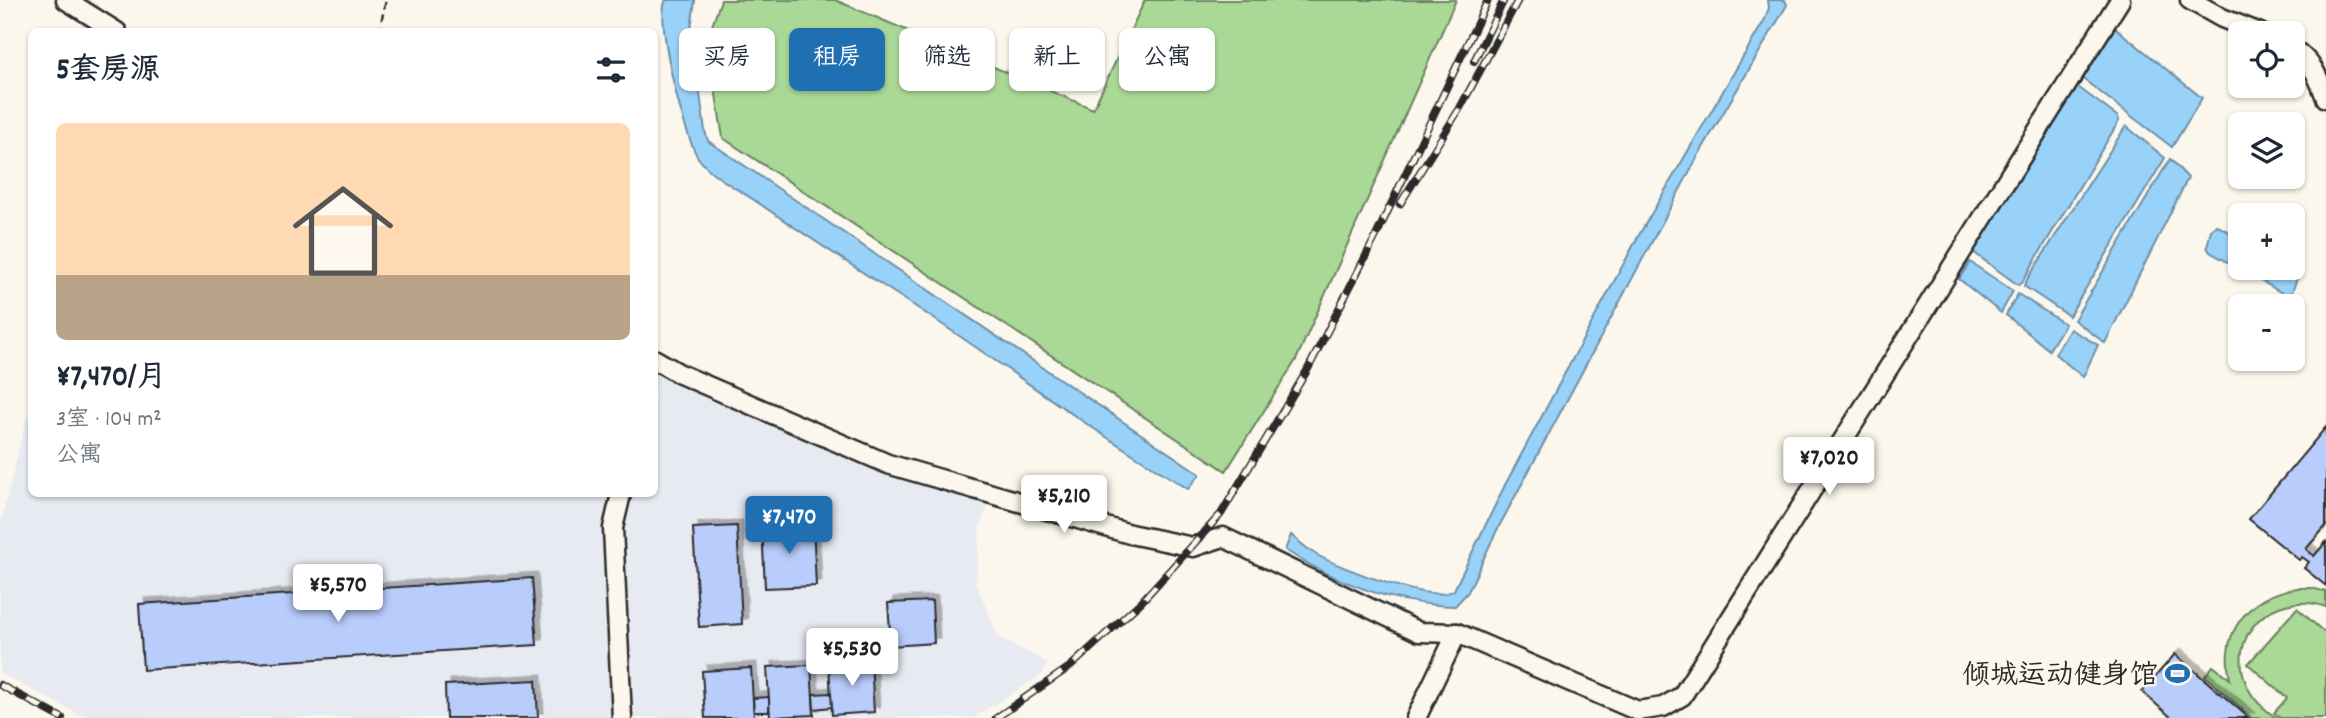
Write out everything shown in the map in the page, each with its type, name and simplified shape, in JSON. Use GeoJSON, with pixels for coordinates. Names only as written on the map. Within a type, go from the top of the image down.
{"type":"FeatureCollection","features":[{"type":"Feature","properties":{"kind":"street"},"geometry":{"type":"LineString","coordinates":[[66,0],[111,28]]}},
{"type":"Feature","properties":{"kind":"street"},"geometry":{"type":"LineString","coordinates":[[658,363],[888,464],[1130,534],[1193,547],[1223,537],[1419,632],[1457,633],[1638,710],[1663,708],[1682,696],[2120,0]]}},
{"type":"Feature","properties":{"kind":"street"},"geometry":{"type":"LineString","coordinates":[[2190,0],[2230,21]]}},
{"type":"Feature","properties":{"kind":"street"},"geometry":{"type":"LineString","coordinates":[[2305,57],[2316,72],[2326,98]]}},
{"type":"Feature","properties":{"kind":"street"},"geometry":{"type":"LineString","coordinates":[[620,497],[613,528],[622,718]]}},
{"type":"Feature","properties":{"kind":"street"},"geometry":{"type":"LineString","coordinates":[[1416,718],[1457,633]]}},
{"type":"Feature","properties":{"kind":"path"},"geometry":{"type":"LineString","coordinates":[[380,28],[386,0]]}},
{"type":"Feature","properties":{"kind":"shaded area"},"geometry":{"type":"Polygon","coordinates":[[[658,369],[989,501],[980,528],[976,583],[998,637],[1048,663],[1041,675],[973,718],[86,718],[0,673],[0,525],[27,417],[28,497],[658,497],[658,369]]]}},
{"type":"Feature","properties":{"kind":"green space"},"geometry":{"type":"Polygon","coordinates":[[[721,0],[835,0],[901,28],[899,28],[899,91],[995,91],[995,68],[1009,74],[1009,91],[1050,91],[1093,109],[1102,91],[1105,91],[1105,84],[1119,54],[1119,91],[1215,91],[1215,28],[1132,28],[1145,0],[1456,0],[1296,360],[1226,471],[723,138],[715,91],[775,91],[775,28],[712,26],[721,0]]]}},
{"type":"Feature","properties":{"kind":"green space"},"geometry":{"type":"Polygon","coordinates":[[[2297,588],[2326,592],[2326,607],[2306,603],[2287,604],[2271,611],[2257,622],[2247,635],[2242,652],[2242,670],[2249,690],[2276,718],[2252,718],[2205,676],[2213,666],[2230,679],[2229,646],[2242,618],[2265,598],[2297,588]]]}},
{"type":"Feature","properties":{"kind":"green space"},"geometry":{"type":"Polygon","coordinates":[[[2297,608],[2326,634],[2326,718],[2280,718],[2274,713],[2287,698],[2248,664],[2297,608]]]}},
{"type":"Feature","properties":{"kind":"water"},"geometry":{"type":"Polygon","coordinates":[[[666,0],[695,0],[691,28],[679,28],[679,91],[700,91],[708,141],[1200,474],[1188,489],[1094,429],[704,165],[693,147],[679,105],[667,54],[663,12],[666,0]]]}},
{"type":"Feature","properties":{"kind":"water"},"geometry":{"type":"Polygon","coordinates":[[[1768,0],[1785,0],[1787,5],[1698,156],[1496,532],[1468,592],[1455,606],[1432,605],[1388,596],[1345,582],[1285,550],[1291,535],[1317,555],[1386,583],[1427,593],[1454,590],[1505,485],[1639,235],[1764,21],[1769,8],[1768,0]]]}},
{"type":"Feature","properties":{"kind":"water"},"geometry":{"type":"Polygon","coordinates":[[[2114,27],[2202,98],[2172,147],[2083,79],[2114,27]]]}},
{"type":"Feature","properties":{"kind":"water"},"geometry":{"type":"Polygon","coordinates":[[[2078,87],[2118,117],[2119,121],[2018,285],[1973,252],[2078,87]]]}},
{"type":"Feature","properties":{"kind":"water"},"geometry":{"type":"Polygon","coordinates":[[[2126,126],[2165,158],[2069,316],[2024,286],[2126,126]]]}},
{"type":"Feature","properties":{"kind":"water"},"geometry":{"type":"Polygon","coordinates":[[[2170,159],[2188,178],[2105,343],[2074,320],[2170,159]]]}},
{"type":"Feature","properties":{"kind":"water"},"geometry":{"type":"Polygon","coordinates":[[[2216,225],[2228,232],[2228,262],[2210,252],[2207,247],[2211,230],[2216,225]]]}},
{"type":"Feature","properties":{"kind":"water"},"geometry":{"type":"Polygon","coordinates":[[[1970,262],[2013,291],[2001,313],[1959,279],[1970,262]]]}},
{"type":"Feature","properties":{"kind":"water"},"geometry":{"type":"Polygon","coordinates":[[[2259,280],[2296,280],[2292,292],[2284,294],[2259,280]]]}},
{"type":"Feature","properties":{"kind":"water"},"geometry":{"type":"Polygon","coordinates":[[[2018,294],[2065,324],[2049,350],[2006,315],[2018,294]]]}},
{"type":"Feature","properties":{"kind":"water"},"geometry":{"type":"Polygon","coordinates":[[[2070,329],[2098,345],[2083,377],[2055,354],[2070,329]]]}},
{"type":"Feature","properties":{"kind":"building"},"geometry":{"type":"Polygon","coordinates":[[[2326,427],[2326,526],[2306,549],[2314,556],[2326,542],[2326,586],[2304,568],[2309,562],[2302,557],[2299,560],[2249,519],[2326,427]]]}},
{"type":"Feature","properties":{"kind":"building"},"geometry":{"type":"Polygon","coordinates":[[[813,523],[816,586],[765,588],[762,526],[813,523]]]}},
{"type":"Feature","properties":{"kind":"building"},"geometry":{"type":"Polygon","coordinates":[[[737,526],[742,624],[699,627],[693,528],[737,526]]]}},
{"type":"Feature","properties":{"kind":"building"},"geometry":{"type":"Polygon","coordinates":[[[532,578],[537,645],[143,670],[139,604],[532,578]]]}},
{"type":"Feature","properties":{"kind":"building"},"geometry":{"type":"Polygon","coordinates":[[[932,601],[934,643],[891,646],[888,603],[932,601]]]}},
{"type":"Feature","properties":{"kind":"building","name":"倾城运动健身馆"},"geometry":{"type":"Polygon","coordinates":[[[2175,654],[2249,718],[2172,718],[2142,692],[2175,654]]]}},
{"type":"Feature","properties":{"kind":"building"},"geometry":{"type":"Polygon","coordinates":[[[871,661],[874,712],[832,715],[829,664],[871,661]]]}},
{"type":"Feature","properties":{"kind":"building"},"geometry":{"type":"Polygon","coordinates":[[[811,665],[814,715],[770,717],[767,667],[811,665]]]}},
{"type":"Feature","properties":{"kind":"building"},"geometry":{"type":"Polygon","coordinates":[[[751,668],[754,718],[705,718],[702,671],[751,668]]]}},
{"type":"Feature","properties":{"kind":"building"},"geometry":{"type":"Polygon","coordinates":[[[536,680],[538,718],[446,718],[445,685],[536,680]]]}},
{"type":"Feature","properties":{"kind":"building"},"geometry":{"type":"Polygon","coordinates":[[[831,693],[832,707],[814,709],[813,694],[831,693]]]}},
{"type":"Feature","properties":{"kind":"building"},"geometry":{"type":"Polygon","coordinates":[[[769,697],[769,712],[754,712],[753,698],[769,697]]]}},
{"type":"Feature","properties":{"kind":"railway"},"geometry":{"type":"LineString","coordinates":[[996,718],[1071,666],[1141,602],[1221,514],[1308,369],[1376,236],[1488,0]]}},
{"type":"Feature","properties":{"kind":"railway"},"geometry":{"type":"LineString","coordinates":[[1474,61],[1504,0]]}},
{"type":"Feature","properties":{"kind":"railway"},"geometry":{"type":"LineString","coordinates":[[1400,204],[1460,108],[1518,0]]}},
{"type":"Feature","properties":{"kind":"railway"},"geometry":{"type":"LineString","coordinates":[[0,685],[62,718]]}},
{"type":"Feature","properties":{"kind":"place","name":"倾城运动健身馆"},"geometry":{"type":"Point","coordinates":[2178,673]}}]}
